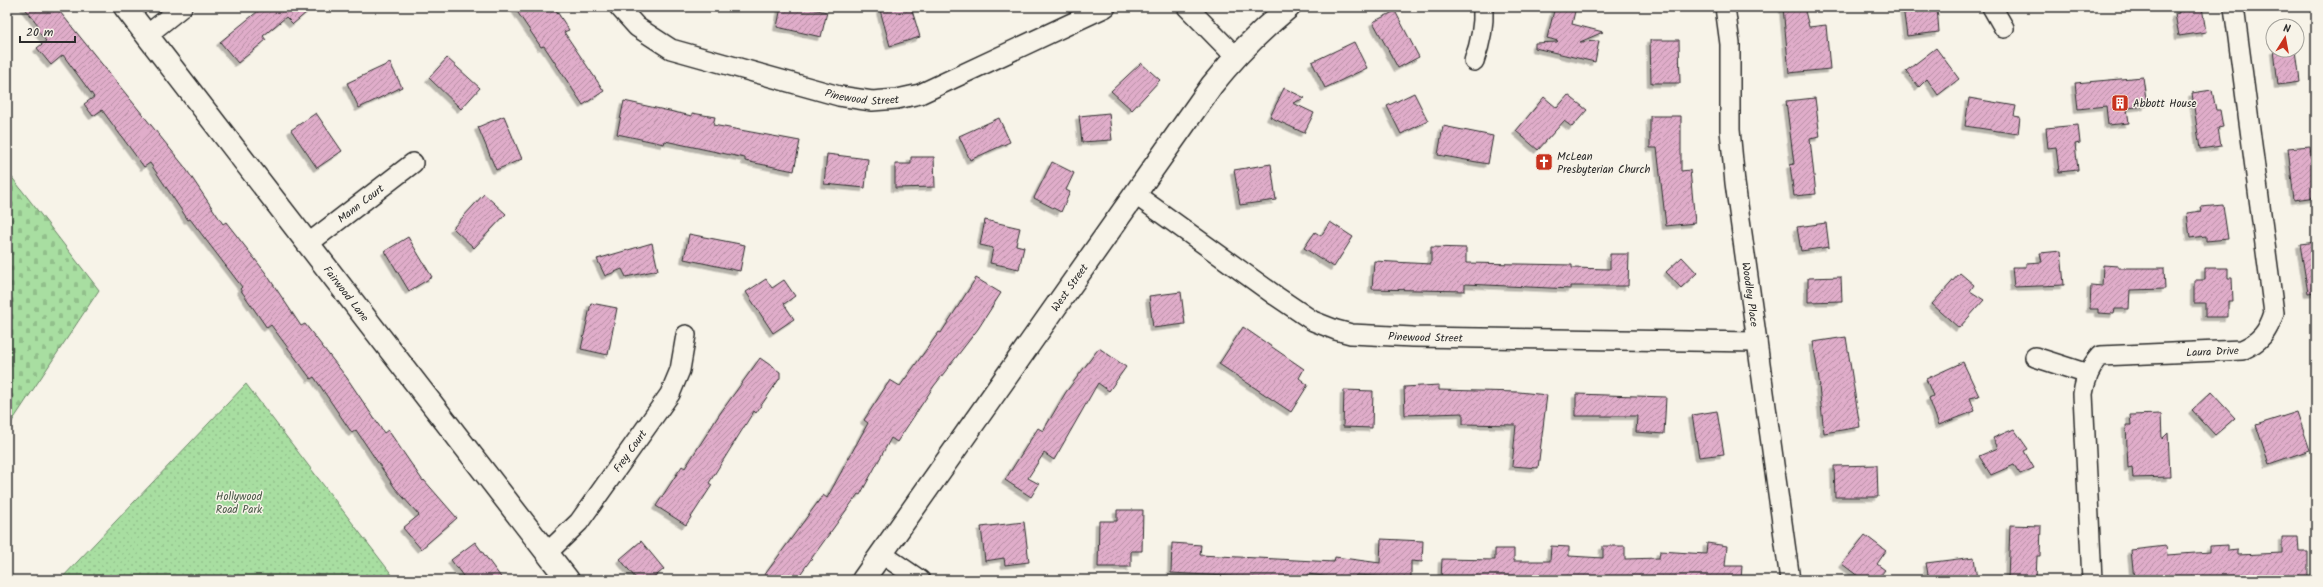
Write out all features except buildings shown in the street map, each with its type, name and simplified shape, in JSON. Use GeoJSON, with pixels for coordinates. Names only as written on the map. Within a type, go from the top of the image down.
{"type":"FeatureCollection","features":[{"type":"Feature","properties":{"kind":"street","name":"Fairwood Lane"},"geometry":{"type":"LineString","coordinates":[[125,7],[309,243],[568,580]]}},
{"type":"Feature","properties":{"kind":"street"},"geometry":{"type":"LineString","coordinates":[[147,36],[182,7]]}},
{"type":"Feature","properties":{"kind":"street","name":"Pinewood Street"},"geometry":{"type":"LineString","coordinates":[[619,7],[637,27],[671,49],[839,96],[872,101],[896,99],[920,94],[1106,7]]}},
{"type":"Feature","properties":{"kind":"street"},"geometry":{"type":"LineString","coordinates":[[1187,7],[1235,56]]}},
{"type":"Feature","properties":{"kind":"street","name":"West Street"},"geometry":{"type":"LineString","coordinates":[[863,580],[1136,195],[1212,85],[1235,56],[1261,30],[1288,7]]}},
{"type":"Feature","properties":{"kind":"street"},"geometry":{"type":"LineString","coordinates":[[1474,60],[1481,42],[1484,23],[1483,7]]}},
{"type":"Feature","properties":{"kind":"street","name":"Woodley Place"},"geometry":{"type":"LineString","coordinates":[[1725,7],[1730,44],[1730,130],[1733,160],[1790,580]]}},
{"type":"Feature","properties":{"kind":"street"},"geometry":{"type":"LineString","coordinates":[[1992,7],[2004,28]]}},
{"type":"Feature","properties":{"kind":"street","name":"Laura Drive"},"geometry":{"type":"LineString","coordinates":[[2092,580],[2083,394],[2088,374],[2100,356],[2242,350],[2254,344],[2270,326],[2274,313],[2234,7]]}},
{"type":"Feature","properties":{"kind":"street","name":"Mann Court"},"geometry":{"type":"LineString","coordinates":[[309,243],[413,163]]}},
{"type":"Feature","properties":{"kind":"street","name":"Pinewood Street"},"geometry":{"type":"LineString","coordinates":[[1136,195],[1313,321],[1351,334],[1413,337],[1758,342]]}},
{"type":"Feature","properties":{"kind":"street","name":"Frey Court"},"geometry":{"type":"LineString","coordinates":[[547,553],[579,522],[670,394],[680,370],[686,335]]}},
{"type":"Feature","properties":{"kind":"street"},"geometry":{"type":"LineString","coordinates":[[2035,357],[2088,374]]}},
{"type":"Feature","properties":{"kind":"street"},"geometry":{"type":"LineString","coordinates":[[882,554],[920,580]]}},
{"type":"Feature","properties":{"kind":"green space"},"geometry":{"type":"Polygon","coordinates":[[[7,171],[99,290],[7,429],[7,171]]]}},
{"type":"Feature","properties":{"kind":"green space","name":"Hollywood Road Park"},"geometry":{"type":"Polygon","coordinates":[[[246,384],[396,580],[60,580],[246,384]]]}},
{"type":"Feature","properties":{"kind":"place","name":"Abbott House"},"geometry":{"type":"Point","coordinates":[2120,103]}},
{"type":"Feature","properties":{"kind":"place","name":"McLean Presbyterian Church"},"geometry":{"type":"Point","coordinates":[1544,162]}}]}
